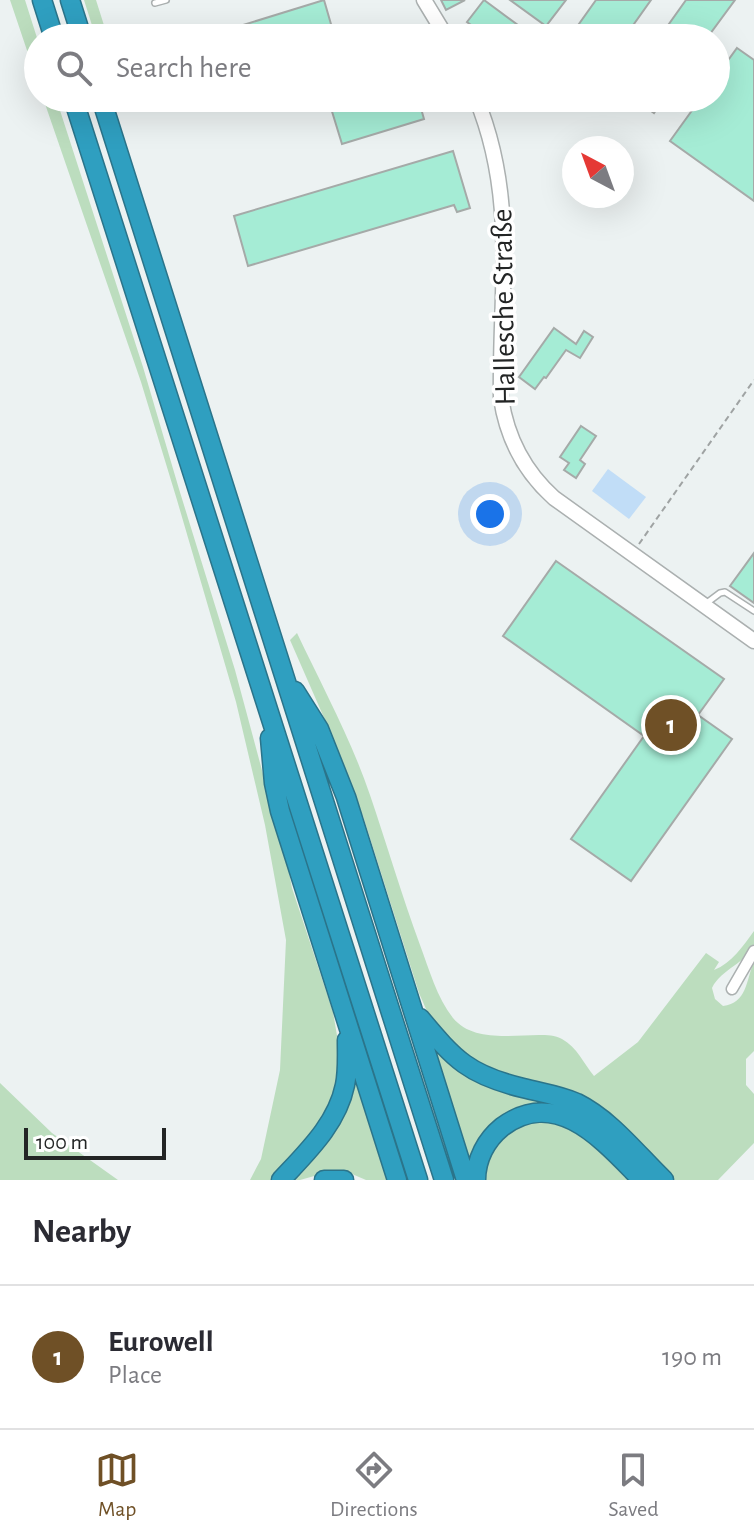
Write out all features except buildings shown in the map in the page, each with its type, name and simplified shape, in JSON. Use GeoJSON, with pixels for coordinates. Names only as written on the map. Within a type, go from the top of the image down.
{"type":"FeatureCollection","features":[{"type":"Feature","properties":{"kind":"highway"},"geometry":{"type":"LineString","coordinates":[[42,0],[50,24]]}},
{"type":"Feature","properties":{"kind":"highway"},"geometry":{"type":"LineString","coordinates":[[70,0],[78,24]]}},
{"type":"Feature","properties":{"kind":"highway"},"geometry":{"type":"LineString","coordinates":[[77,112],[418,1180]]}},
{"type":"Feature","properties":{"kind":"highway"},"geometry":{"type":"LineString","coordinates":[[106,112],[444,1180]]}},
{"type":"Feature","properties":{"kind":"highway"},"geometry":{"type":"LineString","coordinates":[[281,668],[319,729],[346,797],[466,1180]]}},
{"type":"Feature","properties":{"kind":"highway"},"geometry":{"type":"LineString","coordinates":[[267,703],[274,783],[280,811],[397,1180]]}},
{"type":"Feature","properties":{"kind":"highway"},"geometry":{"type":"LineString","coordinates":[[413,1009],[446,1048],[470,1069],[494,1080],[579,1104],[604,1121],[664,1180]]}},
{"type":"Feature","properties":{"kind":"highway"},"geometry":{"type":"LineString","coordinates":[[281,1180],[322,1134],[336,1112],[345,1085],[347,1025]]}},
{"type":"Feature","properties":{"kind":"highway"},"geometry":{"type":"LineString","coordinates":[[476,1180],[477,1164],[485,1146],[497,1132],[521,1117],[541,1113],[571,1119],[592,1131],[642,1180]]}},
{"type":"Feature","properties":{"kind":"highway"},"geometry":{"type":"LineString","coordinates":[[324,1180],[344,1180]]}},
{"type":"Feature","properties":{"kind":"street"},"geometry":{"type":"LineString","coordinates":[[424,0],[439,24]]}},
{"type":"Feature","properties":{"kind":"street","name":"Hallesche Straße"},"geometry":{"type":"LineString","coordinates":[[481,112],[493,147],[500,186],[504,251],[501,398],[509,433],[521,460],[546,490],[754,641]]}},
{"type":"Feature","properties":{"kind":"street"},"geometry":{"type":"LineString","coordinates":[[732,989],[754,951]]}},
{"type":"Feature","properties":{"kind":"lane"},"geometry":{"type":"LineString","coordinates":[[155,3],[166,0]]}},
{"type":"Feature","properties":{"kind":"lane"},"geometry":{"type":"LineString","coordinates":[[704,606],[725,592],[754,611]]}},
{"type":"Feature","properties":{"kind":"path"},"geometry":{"type":"LineString","coordinates":[[632,555],[754,380]]}},
{"type":"Feature","properties":{"kind":"green space"},"geometry":{"type":"Polygon","coordinates":[[[10,0],[25,0],[33,24],[24,24],[24,42],[10,0]]]}},
{"type":"Feature","properties":{"kind":"green space"},"geometry":{"type":"Polygon","coordinates":[[[84,0],[96,0],[104,24],[92,24],[84,0]]]}},
{"type":"Feature","properties":{"kind":"green space"},"geometry":{"type":"Polygon","coordinates":[[[48,112],[61,112],[143,367],[235,670],[292,888],[333,1012],[341,1059],[340,1078],[322,1123],[273,1180],[250,1180],[261,1159],[280,1070],[286,940],[265,825],[236,702],[141,382],[48,112]]]}},
{"type":"Feature","properties":{"kind":"green space"},"geometry":{"type":"Polygon","coordinates":[[[297,633],[362,774],[434,983],[447,1010],[461,1026],[493,1036],[554,1036],[576,1051],[594,1076],[638,1042],[706,953],[719,962],[714,970],[732,959],[754,931],[751,951],[721,976],[712,988],[715,999],[723,1006],[737,1001],[754,961],[754,1051],[746,1059],[746,1085],[754,1094],[754,1143],[718,1180],[675,1180],[603,1108],[568,1092],[509,1078],[468,1059],[429,1016],[363,816],[290,640],[297,633]]]}},
{"type":"Feature","properties":{"kind":"green space"},"geometry":{"type":"Polygon","coordinates":[[[429,1043],[453,1066],[480,1083],[556,1103],[585,1116],[653,1180],[649,1180],[591,1125],[556,1109],[537,1108],[506,1117],[491,1129],[475,1154],[469,1173],[429,1043]]]}},
{"type":"Feature","properties":{"kind":"green space"},"geometry":{"type":"Polygon","coordinates":[[[354,1058],[391,1180],[366,1180],[352,1174],[325,1173],[289,1180],[311,1156],[354,1058]]]}},
{"type":"Feature","properties":{"kind":"green space"},"geometry":{"type":"Polygon","coordinates":[[[0,1083],[52,1133],[118,1180],[0,1180],[0,1083]]]}},
{"type":"Feature","properties":{"kind":"green space"},"geometry":{"type":"Polygon","coordinates":[[[529,1119],[570,1125],[633,1180],[479,1180],[494,1141],[529,1119]]]}},
{"type":"Feature","properties":{"kind":"water"},"geometry":{"type":"Polygon","coordinates":[[[608,469],[646,497],[629,519],[592,491],[608,469]]]}},
{"type":"Feature","properties":{"kind":"place","name":"Eurowell"},"geometry":{"type":"Point","coordinates":[671,725]}}]}
